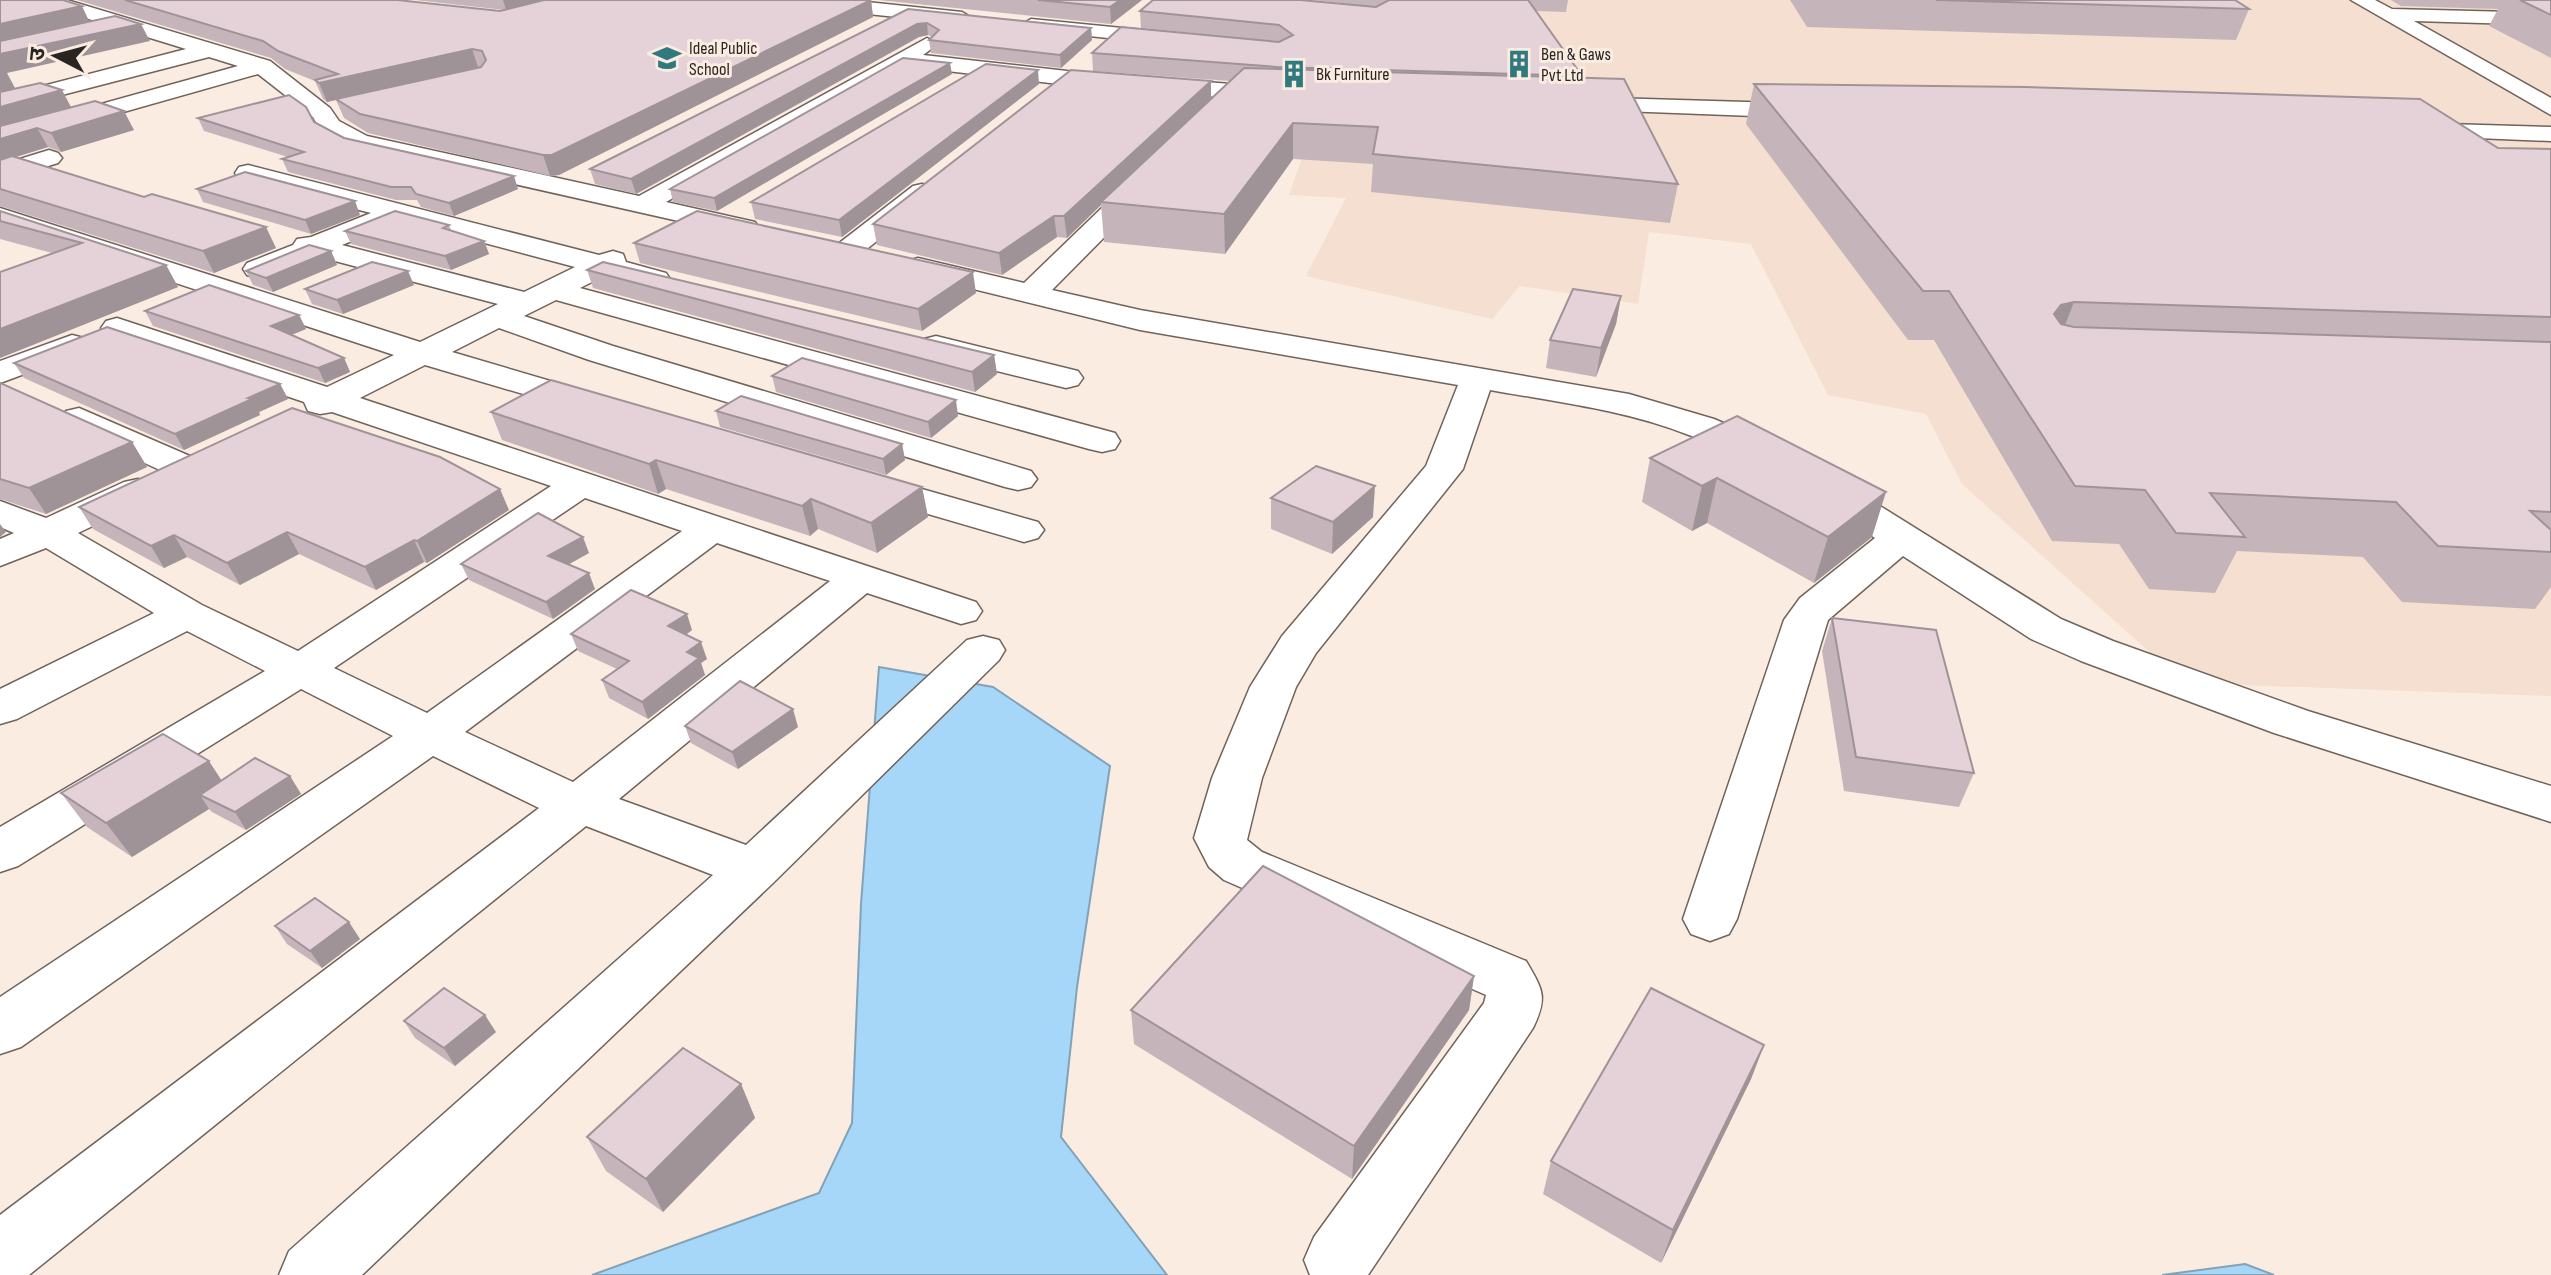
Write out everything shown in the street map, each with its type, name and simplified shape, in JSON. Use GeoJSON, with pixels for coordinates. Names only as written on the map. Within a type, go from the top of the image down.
{"type":"FeatureCollection","features":[{"type":"Feature","properties":{"kind":"street"},"geometry":{"type":"LineString","coordinates":[[2361,0],[2551,108]]}},
{"type":"Feature","properties":{"kind":"street"},"geometry":{"type":"LineString","coordinates":[[640,206],[976,16],[904,6],[882,9],[806,1]]}},
{"type":"Feature","properties":{"kind":"street"},"geometry":{"type":"LineString","coordinates":[[865,34],[904,6]]}},
{"type":"Feature","properties":{"kind":"street"},"geometry":{"type":"LineString","coordinates":[[1058,8],[1024,24],[1190,41]]}},
{"type":"Feature","properties":{"kind":"street"},"geometry":{"type":"LineString","coordinates":[[44,10],[170,38],[262,66],[326,102],[330,126],[359,142],[558,189],[765,232]]}},
{"type":"Feature","properties":{"kind":"street"},"geometry":{"type":"LineString","coordinates":[[2387,15],[2551,19]]}},
{"type":"Feature","properties":{"kind":"street"},"geometry":{"type":"LineString","coordinates":[[1042,97],[1138,16]]}},
{"type":"Feature","properties":{"kind":"street"},"geometry":{"type":"LineString","coordinates":[[0,104],[211,49]]}},
{"type":"Feature","properties":{"kind":"street"},"geometry":{"type":"LineString","coordinates":[[901,59],[1067,78],[1309,96]]}},
{"type":"Feature","properties":{"kind":"street"},"geometry":{"type":"LineString","coordinates":[[0,140],[262,66]]}},
{"type":"Feature","properties":{"kind":"street"},"geometry":{"type":"LineString","coordinates":[[945,91],[984,68]]}},
{"type":"Feature","properties":{"kind":"street"},"geometry":{"type":"LineString","coordinates":[[1215,113],[1237,92]]}},
{"type":"Feature","properties":{"kind":"street"},"geometry":{"type":"LineString","coordinates":[[1548,103],[1834,112]]}},
{"type":"Feature","properties":{"kind":"street"},"geometry":{"type":"LineString","coordinates":[[2392,129],[2551,134]]}},
{"type":"Feature","properties":{"kind":"street"},"geometry":{"type":"LineString","coordinates":[[0,173],[49,158]]}},
{"type":"Feature","properties":{"kind":"street"},"geometry":{"type":"LineString","coordinates":[[1030,294],[1161,166]]}},
{"type":"Feature","properties":{"kind":"street"},"geometry":{"type":"LineString","coordinates":[[558,189],[600,167]]}},
{"type":"Feature","properties":{"kind":"street"},"geometry":{"type":"LineString","coordinates":[[0,373],[398,213],[491,172]]}},
{"type":"Feature","properties":{"kind":"street"},"geometry":{"type":"LineString","coordinates":[[248,173],[679,285]]}},
{"type":"Feature","properties":{"kind":"street"},"geometry":{"type":"LineString","coordinates":[[945,174],[834,247],[1140,320],[1629,404],[1701,427],[1752,447],[1903,536],[2046,629],[2097,651],[2291,722],[2551,804]]}},
{"type":"Feature","properties":{"kind":"street"},"geometry":{"type":"LineString","coordinates":[[292,417],[650,242],[748,208]]}},
{"type":"Feature","properties":{"kind":"street"},"geometry":{"type":"LineString","coordinates":[[0,216],[424,354],[634,416]]}},
{"type":"Feature","properties":{"kind":"street"},"geometry":{"type":"LineString","coordinates":[[268,233],[375,263],[542,297],[1102,441]]}},
{"type":"Feature","properties":{"kind":"street"},"geometry":{"type":"LineString","coordinates":[[275,305],[375,263]]}},
{"type":"Feature","properties":{"kind":"street"},"geometry":{"type":"LineString","coordinates":[[499,318],[601,353],[1018,479]]}},
{"type":"Feature","properties":{"kind":"street"},"geometry":{"type":"LineString","coordinates":[[117,328],[861,577],[972,631],[754,869],[313,1275]]}},
{"type":"Feature","properties":{"kind":"street"},"geometry":{"type":"LineString","coordinates":[[912,340],[1066,378]]}},
{"type":"Feature","properties":{"kind":"street"},"geometry":{"type":"LineString","coordinates":[[1338,1260],[1512,1011],[1515,994],[1506,978],[1243,866],[1227,853],[1220,838],[1237,778],[1273,687],[1298,646],[1444,469],[1477,379]]}},
{"type":"Feature","properties":{"kind":"street"},"geometry":{"type":"LineString","coordinates":[[0,554],[200,461],[24,394]]}},
{"type":"Feature","properties":{"kind":"street"},"geometry":{"type":"LineString","coordinates":[[844,477],[1024,530]]}},
{"type":"Feature","properties":{"kind":"street"},"geometry":{"type":"LineString","coordinates":[[0,852],[300,670],[582,483]]}},
{"type":"Feature","properties":{"kind":"street"},"geometry":{"type":"LineString","coordinates":[[0,513],[47,532],[187,614],[428,736],[579,804],[754,869]]}},
{"type":"Feature","properties":{"kind":"street"},"geometry":{"type":"LineString","coordinates":[[0,1029],[428,736],[713,527]]}},
{"type":"Feature","properties":{"kind":"street"},"geometry":{"type":"LineString","coordinates":[[1710,919],[1806,620],[1815,607],[1903,536]]}},
{"type":"Feature","properties":{"kind":"street"},"geometry":{"type":"LineString","coordinates":[[0,1256],[579,804],[861,577]]}},
{"type":"Feature","properties":{"kind":"street"},"geometry":{"type":"LineString","coordinates":[[0,708],[187,614]]}},
{"type":"Feature","properties":{"kind":"shaded area"},"geometry":{"type":"Polygon","coordinates":[[[1200,0],[2551,0],[2551,696],[2184,683],[1962,484],[1926,414],[1828,395],[1751,244],[1649,232],[1638,304],[1520,286],[1492,319],[1306,276],[1346,198],[1289,195],[1325,92],[1368,18],[1200,0]]]}},
{"type":"Feature","properties":{"kind":"water"},"geometry":{"type":"Polygon","coordinates":[[[879,667],[993,687],[1110,766],[1077,987],[1061,1137],[1167,1275],[592,1275],[819,1193],[852,1123],[861,904],[879,667]]]}},
{"type":"Feature","properties":{"kind":"water"},"geometry":{"type":"Polygon","coordinates":[[[2245,1264],[2274,1275],[2162,1275],[2245,1264]]]}},
{"type":"Feature","properties":{"kind":"building"},"geometry":{"type":"Polygon","coordinates":[[[0,0],[63,0],[82,6],[0,24],[0,0]]]}},
{"type":"Feature","properties":{"kind":"building"},"geometry":{"type":"Polygon","coordinates":[[[125,0],[397,0],[500,11],[544,0],[871,0],[552,155],[543,155],[360,114],[336,99],[481,67],[486,60],[482,51],[472,49],[319,83],[315,80],[338,74],[278,51],[263,41],[125,0]]]}},
{"type":"Feature","properties":{"kind":"building"},"geometry":{"type":"Polygon","coordinates":[[[1038,0],[1120,0],[1110,7],[1038,0]]]}},
{"type":"Feature","properties":{"kind":"building"},"geometry":{"type":"Polygon","coordinates":[[[1153,0],[1300,0],[1376,7],[1389,0],[1528,0],[1582,76],[1277,67],[1092,53],[1121,27],[1279,42],[1293,35],[1279,25],[1140,11],[1153,0]]]}},
{"type":"Feature","properties":{"kind":"building"},"geometry":{"type":"Polygon","coordinates":[[[1936,0],[2235,0],[2249,9],[1936,0]]]}},
{"type":"Feature","properties":{"kind":"building"},"geometry":{"type":"Polygon","coordinates":[[[2520,0],[2551,0],[2551,15],[2520,0]]]}},
{"type":"Feature","properties":{"kind":"building"},"geometry":{"type":"Polygon","coordinates":[[[908,9],[1091,28],[1060,55],[929,40],[939,30],[927,23],[917,24],[631,179],[590,169],[908,9]]]}},
{"type":"Feature","properties":{"kind":"building"},"geometry":{"type":"Polygon","coordinates":[[[115,16],[141,24],[0,54],[0,41],[115,16]]]}},
{"type":"Feature","properties":{"kind":"building"},"geometry":{"type":"Polygon","coordinates":[[[903,58],[950,63],[714,198],[670,189],[903,58]]]}},
{"type":"Feature","properties":{"kind":"building"},"geometry":{"type":"Polygon","coordinates":[[[986,64],[1038,70],[839,220],[751,202],[986,64]]]}},
{"type":"Feature","properties":{"kind":"building"},"geometry":{"type":"Polygon","coordinates":[[[1244,68],[1624,79],[1678,184],[1373,154],[1378,127],[1293,123],[1224,214],[1101,202],[1244,68]]]}},
{"type":"Feature","properties":{"kind":"building"},"geometry":{"type":"Polygon","coordinates":[[[1071,70],[1211,81],[1064,216],[1054,216],[999,253],[873,224],[1071,70]]]}},
{"type":"Feature","properties":{"kind":"building"},"geometry":{"type":"Polygon","coordinates":[[[40,83],[62,90],[0,107],[0,92],[40,83]]]}},
{"type":"Feature","properties":{"kind":"building"},"geometry":{"type":"Polygon","coordinates":[[[1754,84],[2025,87],[2420,99],[2498,148],[2551,149],[2551,317],[2074,302],[2061,305],[2054,314],[2061,324],[2074,327],[2551,342],[2551,512],[2530,511],[2551,530],[2551,552],[2438,546],[2396,502],[2210,493],[2245,537],[2176,533],[2145,490],[2075,486],[1949,291],[1923,291],[1754,84]]]}},
{"type":"Feature","properties":{"kind":"building"},"geometry":{"type":"Polygon","coordinates":[[[289,95],[306,107],[314,122],[344,138],[514,176],[449,203],[416,194],[411,187],[391,187],[282,159],[304,152],[198,118],[289,95]]]}},
{"type":"Feature","properties":{"kind":"building"},"geometry":{"type":"Polygon","coordinates":[[[95,101],[124,111],[51,133],[37,128],[0,139],[0,126],[95,101]]]}},
{"type":"Feature","properties":{"kind":"building"},"geometry":{"type":"Polygon","coordinates":[[[12,156],[144,197],[152,194],[266,227],[203,251],[0,189],[0,160],[12,156]]]}},
{"type":"Feature","properties":{"kind":"building"},"geometry":{"type":"Polygon","coordinates":[[[245,172],[355,201],[305,220],[197,189],[245,172]]]}},
{"type":"Feature","properties":{"kind":"building"},"geometry":{"type":"Polygon","coordinates":[[[0,211],[166,265],[0,329],[0,272],[82,243],[0,221],[0,211]]]}},
{"type":"Feature","properties":{"kind":"building"},"geometry":{"type":"Polygon","coordinates":[[[395,211],[449,225],[443,228],[484,241],[445,256],[345,231],[395,211]]]}},
{"type":"Feature","properties":{"kind":"building"},"geometry":{"type":"Polygon","coordinates":[[[697,211],[973,272],[918,309],[634,243],[697,211]]]}},
{"type":"Feature","properties":{"kind":"building"},"geometry":{"type":"Polygon","coordinates":[[[309,245],[331,251],[266,278],[246,271],[309,245]]]}},
{"type":"Feature","properties":{"kind":"building"},"geometry":{"type":"Polygon","coordinates":[[[372,262],[408,271],[337,300],[305,289],[372,262]]]}},
{"type":"Feature","properties":{"kind":"building"},"geometry":{"type":"Polygon","coordinates":[[[603,262],[994,355],[972,372],[587,270],[603,262]]]}},
{"type":"Feature","properties":{"kind":"building"},"geometry":{"type":"Polygon","coordinates":[[[209,285],[299,315],[271,326],[344,358],[318,368],[145,311],[209,285]]]}},
{"type":"Feature","properties":{"kind":"building"},"geometry":{"type":"Polygon","coordinates":[[[1573,289],[1621,296],[1601,348],[1550,340],[1573,289]]]}},
{"type":"Feature","properties":{"kind":"building"},"geometry":{"type":"Polygon","coordinates":[[[107,327],[280,384],[175,434],[14,363],[107,327]]]}},
{"type":"Feature","properties":{"kind":"building"},"geometry":{"type":"Polygon","coordinates":[[[802,358],[956,400],[928,422],[772,376],[802,358]]]}},
{"type":"Feature","properties":{"kind":"building"},"geometry":{"type":"Polygon","coordinates":[[[551,380],[922,487],[871,523],[811,499],[802,506],[656,460],[649,464],[491,412],[551,380]]]}},
{"type":"Feature","properties":{"kind":"building"},"geometry":{"type":"Polygon","coordinates":[[[0,383],[132,442],[29,488],[0,479],[0,383]]]}},
{"type":"Feature","properties":{"kind":"building"},"geometry":{"type":"Polygon","coordinates":[[[741,396],[902,444],[883,459],[716,411],[741,396]]]}},
{"type":"Feature","properties":{"kind":"building"},"geometry":{"type":"Polygon","coordinates":[[[292,408],[440,457],[500,489],[417,541],[365,567],[287,532],[227,563],[174,535],[151,546],[79,507],[292,408]]]}},
{"type":"Feature","properties":{"kind":"building"},"geometry":{"type":"Polygon","coordinates":[[[1737,416],[1886,492],[1828,537],[1717,478],[1702,486],[1650,458],[1737,416]]]}},
{"type":"Feature","properties":{"kind":"building"},"geometry":{"type":"Polygon","coordinates":[[[1316,466],[1375,486],[1333,522],[1271,498],[1316,466]]]}},
{"type":"Feature","properties":{"kind":"building"},"geometry":{"type":"Polygon","coordinates":[[[538,513],[583,537],[548,556],[589,573],[546,602],[461,564],[538,513]]]}},
{"type":"Feature","properties":{"kind":"building"},"geometry":{"type":"Polygon","coordinates":[[[631,590],[687,614],[668,626],[701,642],[687,652],[699,658],[642,702],[602,680],[629,661],[571,634],[631,590]]]}},
{"type":"Feature","properties":{"kind":"building"},"geometry":{"type":"Polygon","coordinates":[[[1832,618],[1936,630],[1974,773],[1856,757],[1832,618]]]}},
{"type":"Feature","properties":{"kind":"building"},"geometry":{"type":"Polygon","coordinates":[[[740,681],[793,709],[732,752],[685,726],[740,681]]]}},
{"type":"Feature","properties":{"kind":"building"},"geometry":{"type":"Polygon","coordinates":[[[163,734],[209,761],[106,823],[61,793],[163,734]]]}},
{"type":"Feature","properties":{"kind":"building"},"geometry":{"type":"Polygon","coordinates":[[[255,758],[290,776],[235,812],[200,795],[255,758]]]}},
{"type":"Feature","properties":{"kind":"building"},"geometry":{"type":"Polygon","coordinates":[[[1263,866],[1474,976],[1354,1146],[1131,1010],[1263,866]]]}},
{"type":"Feature","properties":{"kind":"building"},"geometry":{"type":"Polygon","coordinates":[[[315,898],[349,922],[310,951],[275,926],[315,898]]]}},
{"type":"Feature","properties":{"kind":"building"},"geometry":{"type":"Polygon","coordinates":[[[444,988],[485,1015],[444,1048],[404,1021],[444,988]]]}},
{"type":"Feature","properties":{"kind":"building"},"geometry":{"type":"Polygon","coordinates":[[[1651,988],[1764,1045],[1673,1230],[1551,1161],[1651,988]]]}},
{"type":"Feature","properties":{"kind":"building"},"geometry":{"type":"Polygon","coordinates":[[[683,1048],[741,1084],[646,1179],[587,1137],[683,1048]]]}},
{"type":"Feature","properties":{"kind":"place","name":"Ideal Public School"},"geometry":{"type":"Point","coordinates":[667,58]}},
{"type":"Feature","properties":{"kind":"place","name":"Ben & Gaws Pvt Ltd"},"geometry":{"type":"Point","coordinates":[1519,64]}},
{"type":"Feature","properties":{"kind":"place","name":"Bk Furniture"},"geometry":{"type":"Point","coordinates":[1294,74]}}]}
